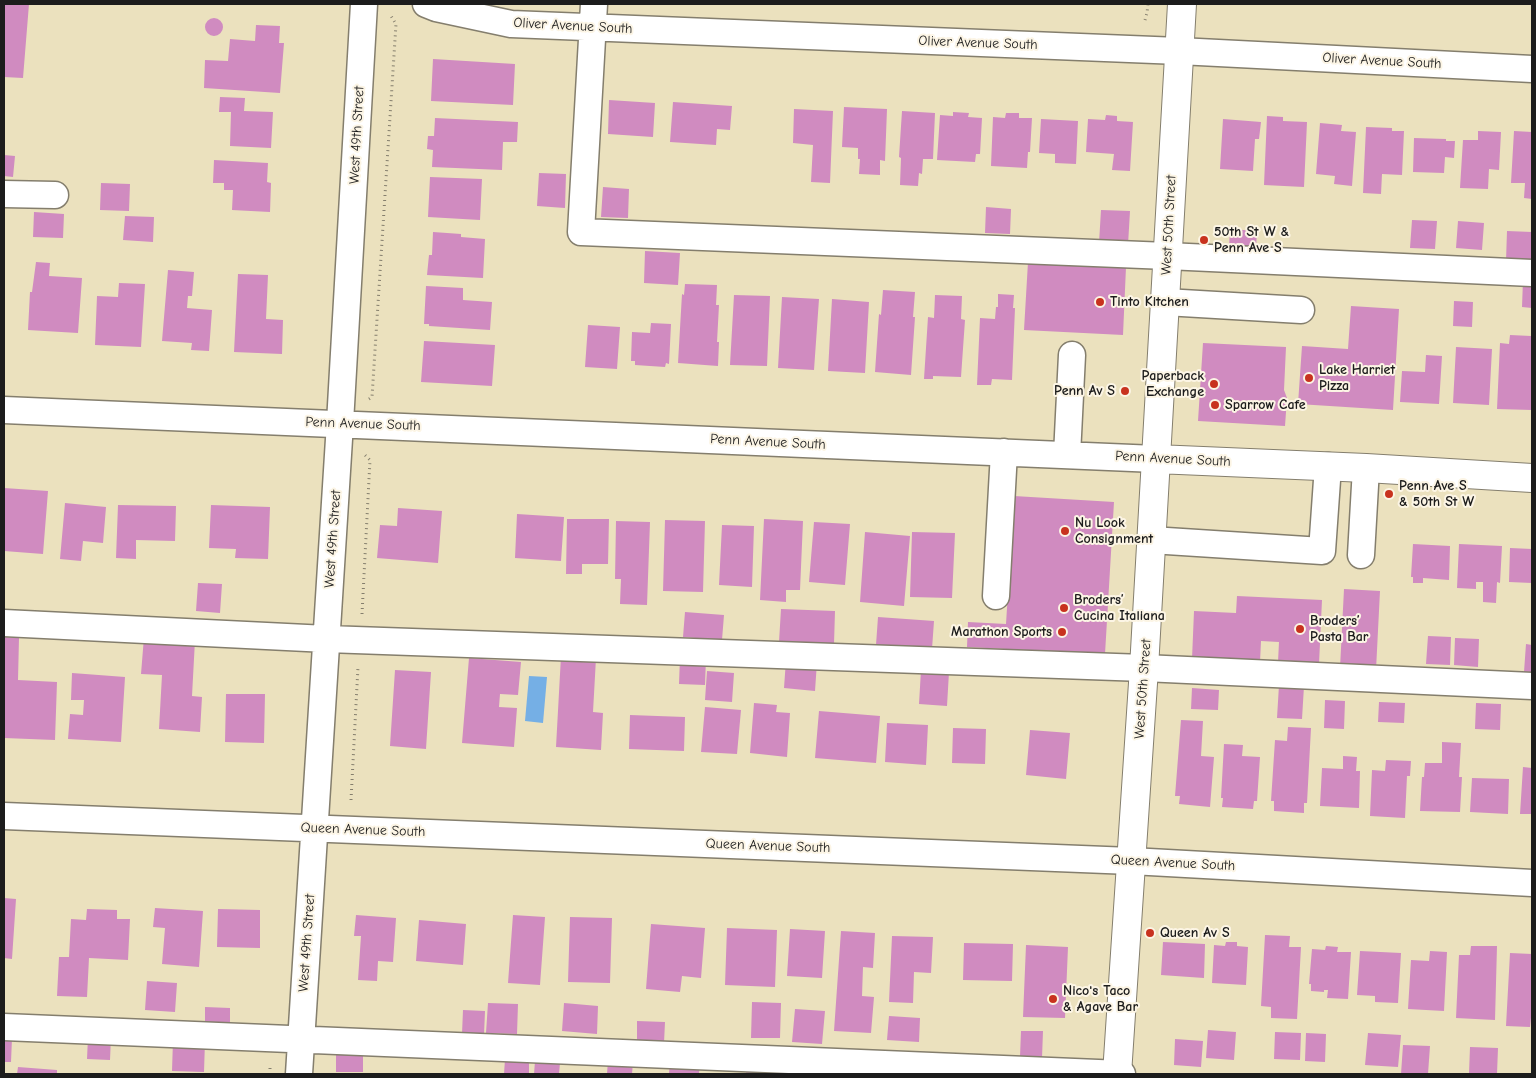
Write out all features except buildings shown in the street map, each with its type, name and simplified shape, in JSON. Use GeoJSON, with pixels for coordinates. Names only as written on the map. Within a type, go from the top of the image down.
{"type":"FeatureCollection","features":[{"type":"Feature","properties":{"kind":"main road","name":"West 50th Street"},"geometry":{"type":"LineString","coordinates":[[1117,1074],[1144,668],[1182,4]]}},
{"type":"Feature","properties":{"kind":"main road","name":"Penn Avenue South"},"geometry":{"type":"LineString","coordinates":[[1156,459],[1328,466],[1532,478]]}},
{"type":"Feature","properties":{"kind":"street","name":"Oliver Avenue South"},"geometry":{"type":"LineString","coordinates":[[426,4],[436,8],[511,24],[594,16],[1179,51],[1532,69]]}},
{"type":"Feature","properties":{"kind":"street","name":"West 49th Street"},"geometry":{"type":"LineString","coordinates":[[298,1074],[340,423],[375,7]]}},
{"type":"Feature","properties":{"kind":"street"},"geometry":{"type":"LineString","coordinates":[[594,16],[581,232],[1532,273]]}},
{"type":"Feature","properties":{"kind":"street"},"geometry":{"type":"LineString","coordinates":[[4,194],[55,195]]}},
{"type":"Feature","properties":{"kind":"street"},"geometry":{"type":"LineString","coordinates":[[1165,302],[1301,310]]}},
{"type":"Feature","properties":{"kind":"street"},"geometry":{"type":"LineString","coordinates":[[1067,455],[1072,355]]}},
{"type":"Feature","properties":{"kind":"street","name":"Penn Avenue South"},"geometry":{"type":"LineString","coordinates":[[4,411],[340,423],[1156,459]]}},
{"type":"Feature","properties":{"kind":"street"},"geometry":{"type":"LineString","coordinates":[[996,596],[1004,452]]}},
{"type":"Feature","properties":{"kind":"street"},"geometry":{"type":"LineString","coordinates":[[1151,540],[1322,551],[1328,466]]}},
{"type":"Feature","properties":{"kind":"street"},"geometry":{"type":"LineString","coordinates":[[1361,555],[1366,468]]}},
{"type":"Feature","properties":{"kind":"street"},"geometry":{"type":"LineString","coordinates":[[4,623],[327,639],[1144,668],[1532,686]]}},
{"type":"Feature","properties":{"kind":"street","name":"Queen Avenue South"},"geometry":{"type":"LineString","coordinates":[[4,816],[1131,861],[1532,883]]}},
{"type":"Feature","properties":{"kind":"street"},"geometry":{"type":"LineString","coordinates":[[4,1028],[1122,1074]]}},
{"type":"Feature","properties":{"kind":"path"},"geometry":{"type":"LineString","coordinates":[[1144,20],[1148,4]]}},
{"type":"Feature","properties":{"kind":"path"},"geometry":{"type":"LineString","coordinates":[[365,403],[372,397],[396,24],[375,7]]}},
{"type":"Feature","properties":{"kind":"water"},"geometry":{"type":"Polygon","coordinates":[[[529,676],[547,677],[543,723],[525,721],[529,676]]]}},
{"type":"Feature","properties":{"kind":"place","name":"50th St W & Penn Ave S"},"geometry":{"type":"Point","coordinates":[1204,240]}},
{"type":"Feature","properties":{"kind":"place","name":"Tinto Kitchen"},"geometry":{"type":"Point","coordinates":[1100,302]}},
{"type":"Feature","properties":{"kind":"place","name":"Lake Harriet Pizza"},"geometry":{"type":"Point","coordinates":[1309,378]}},
{"type":"Feature","properties":{"kind":"place","name":"Paperback Exchange"},"geometry":{"type":"Point","coordinates":[1214,384]}},
{"type":"Feature","properties":{"kind":"place","name":"Penn Av S"},"geometry":{"type":"Point","coordinates":[1125,391]}},
{"type":"Feature","properties":{"kind":"place","name":"Sparrow Cafe"},"geometry":{"type":"Point","coordinates":[1215,405]}},
{"type":"Feature","properties":{"kind":"place","name":"Penn Ave S & 50th St W"},"geometry":{"type":"Point","coordinates":[1389,494]}},
{"type":"Feature","properties":{"kind":"place","name":"Nu Look Consignment"},"geometry":{"type":"Point","coordinates":[1065,531]}},
{"type":"Feature","properties":{"kind":"place","name":"Broders’ Cucina Italiana"},"geometry":{"type":"Point","coordinates":[1064,608]}},
{"type":"Feature","properties":{"kind":"place","name":"Broders’ Pasta Bar"},"geometry":{"type":"Point","coordinates":[1300,629]}},
{"type":"Feature","properties":{"kind":"place","name":"Marathon Sports"},"geometry":{"type":"Point","coordinates":[1062,632]}},
{"type":"Feature","properties":{"kind":"place","name":"Queen Av S"},"geometry":{"type":"Point","coordinates":[1150,933]}},
{"type":"Feature","properties":{"kind":"place","name":"Nico's Taco & Agave Bar"},"geometry":{"type":"Point","coordinates":[1053,999]}}]}
